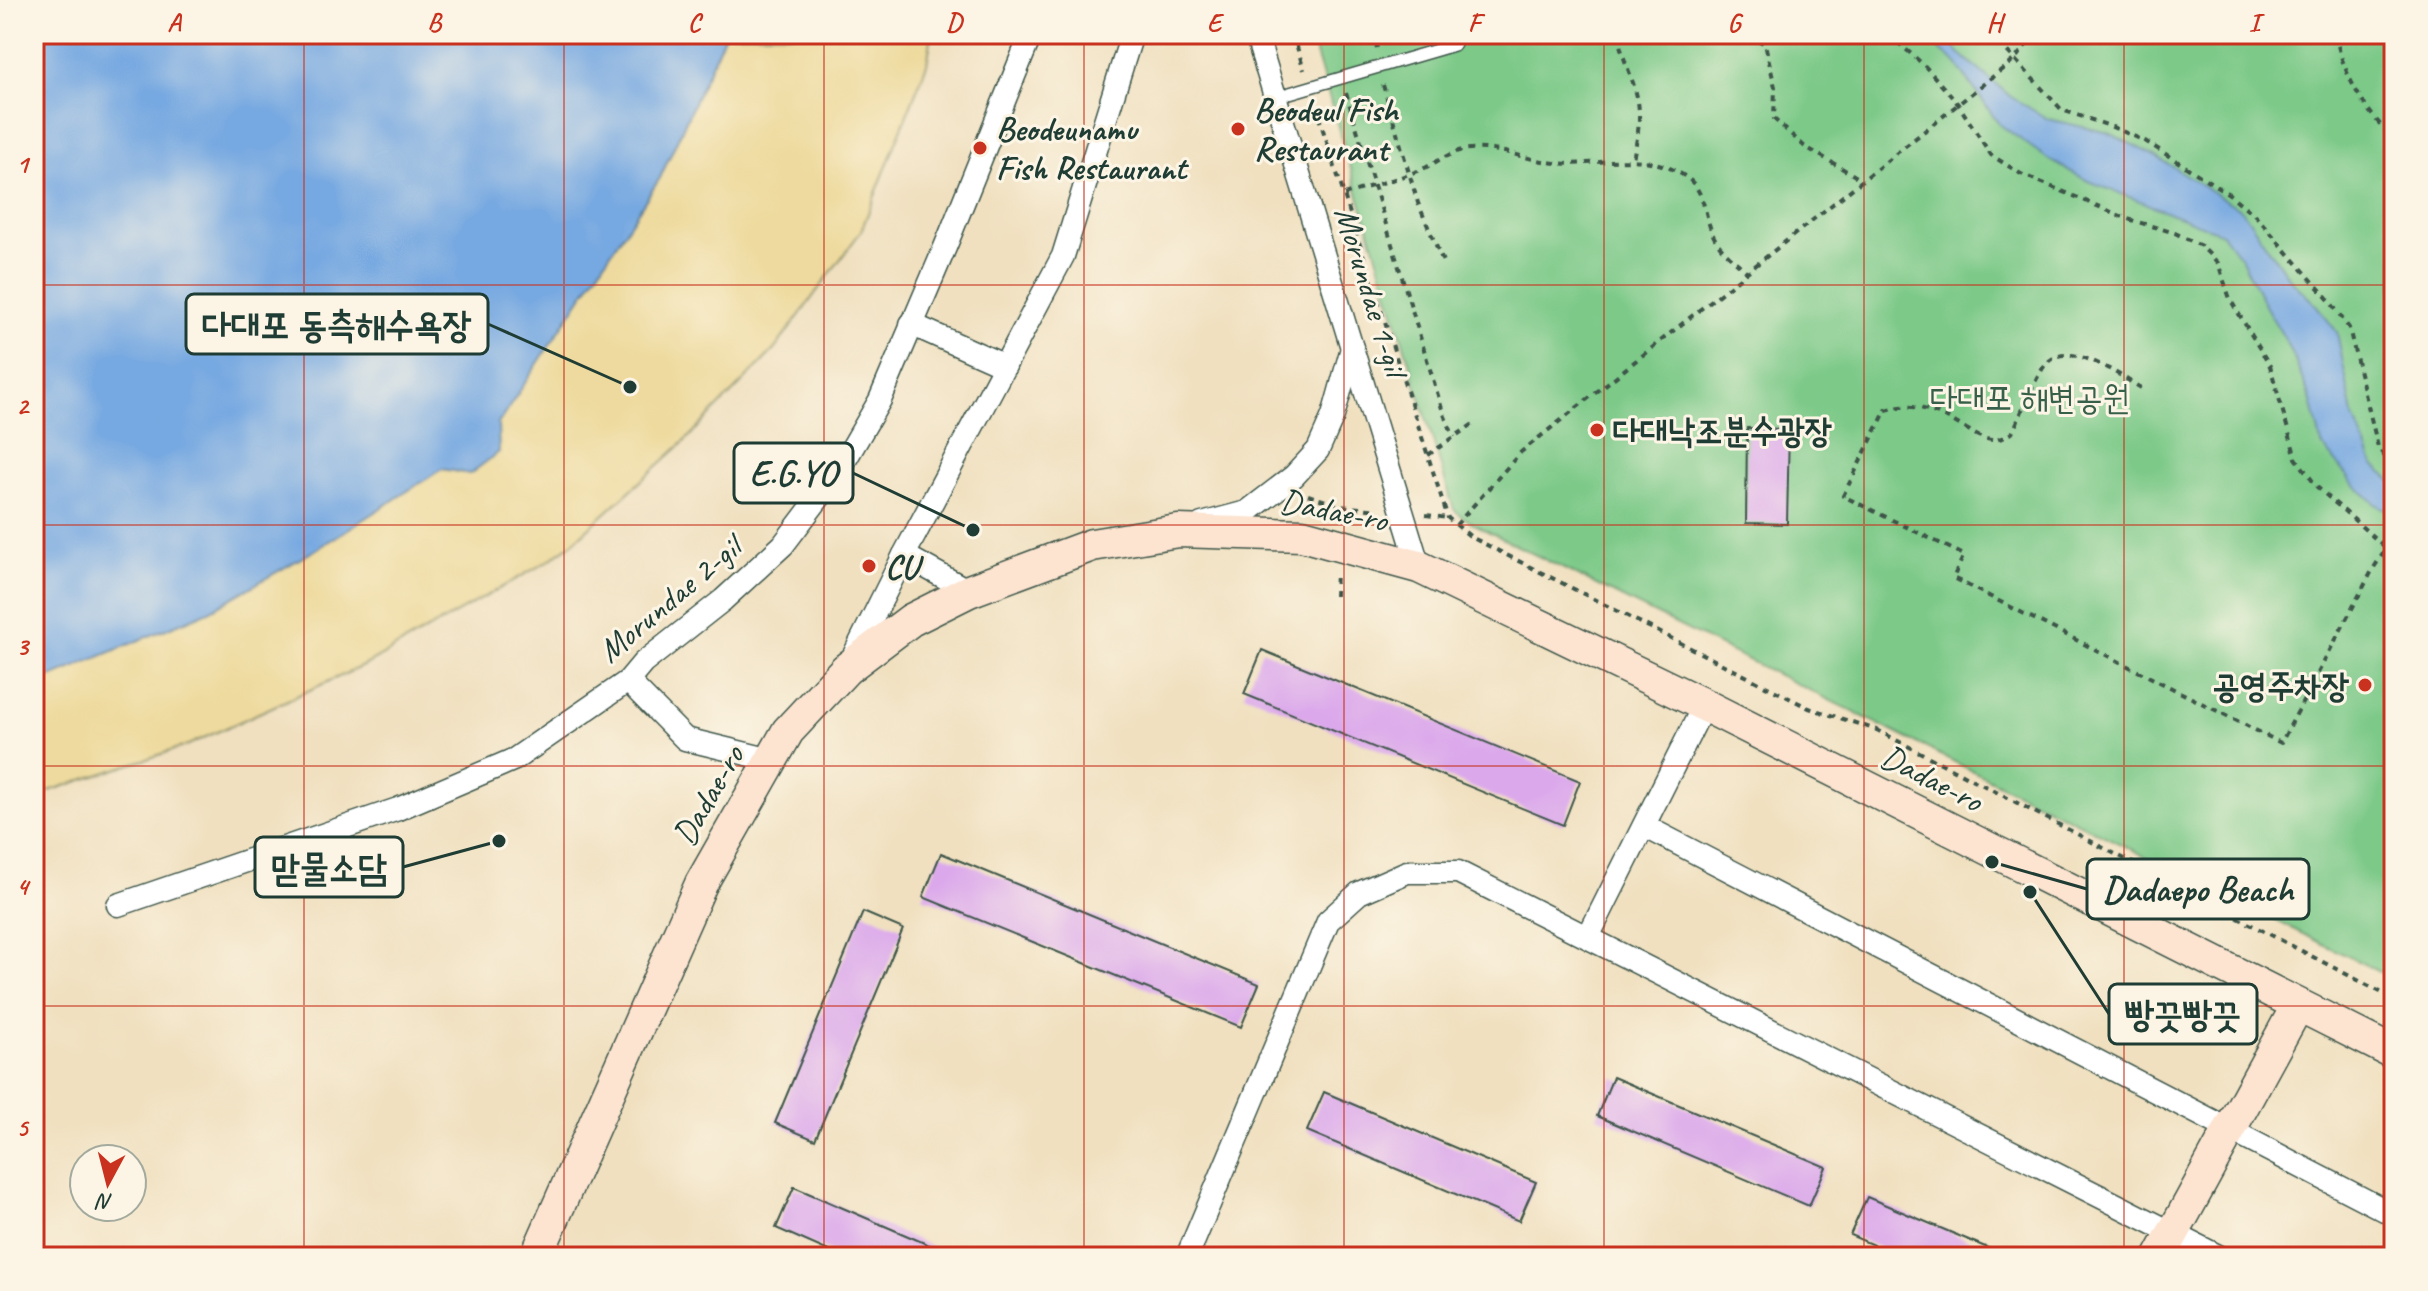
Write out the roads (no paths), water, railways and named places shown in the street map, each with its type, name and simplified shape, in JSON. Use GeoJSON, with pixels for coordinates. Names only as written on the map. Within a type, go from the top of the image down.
{"type":"FeatureCollection","features":[{"type":"Feature","properties":{"kind":"main road","name":"Dadae-ro"},"geometry":{"type":"LineString","coordinates":[[536,1257],[701,884],[788,731],[846,669],[911,620],[969,591],[1092,545],[1178,531],[1302,535],[1419,567],[1704,705],[2394,1053]]}},
{"type":"Feature","properties":{"kind":"main road"},"geometry":{"type":"LineString","coordinates":[[2167,1245],[2298,1005]]}},
{"type":"Feature","properties":{"kind":"street","name":"Morundae 2-gil"},"geometry":{"type":"LineString","coordinates":[[118,905],[398,809],[515,759],[628,681],[643,663],[723,600],[783,545],[837,474],[880,400],[1031,34]]}},
{"type":"Feature","properties":{"kind":"street"},"geometry":{"type":"LineString","coordinates":[[846,669],[1063,256],[1132,34]]}},
{"type":"Feature","properties":{"kind":"street","name":"Morundae 1-gil"},"geometry":{"type":"LineString","coordinates":[[1256,34],[1419,567]]}},
{"type":"Feature","properties":{"kind":"street"},"geometry":{"type":"LineString","coordinates":[[911,324],[1005,366]]}},
{"type":"Feature","properties":{"kind":"street"},"geometry":{"type":"LineString","coordinates":[[1178,531],[1247,512],[1294,476],[1318,450],[1333,416],[1352,346]]}},
{"type":"Feature","properties":{"kind":"street"},"geometry":{"type":"LineString","coordinates":[[904,555],[969,591]]}},
{"type":"Feature","properties":{"kind":"street"},"geometry":{"type":"LineString","coordinates":[[628,681],[685,739],[772,760]]}},
{"type":"Feature","properties":{"kind":"street"},"geometry":{"type":"LineString","coordinates":[[1588,937],[1704,705]]}},
{"type":"Feature","properties":{"kind":"street"},"geometry":{"type":"LineString","coordinates":[[1644,826],[2394,1215]]}},
{"type":"Feature","properties":{"kind":"street"},"geometry":{"type":"LineString","coordinates":[[1187,1257],[1328,921],[1359,893],[1407,872],[1458,872],[1588,937],[2167,1245],[2220,1257]]}},
{"type":"Feature","properties":{"kind":"lane"},"geometry":{"type":"LineString","coordinates":[[1276,97],[1454,45],[1460,34]]}},
{"type":"Feature","properties":{"kind":"water"},"geometry":{"type":"Polygon","coordinates":[[[34,34],[725,34],[660,178],[498,424],[499,452],[470,474],[442,469],[315,550],[209,611],[34,684],[34,34]]]}},
{"type":"Feature","properties":{"kind":"water"},"geometry":{"type":"Polygon","coordinates":[[[1921,34],[1947,34],[1958,52],[2011,97],[2048,119],[2109,133],[2157,157],[2243,211],[2288,277],[2337,332],[2353,415],[2373,464],[2394,483],[2394,513],[2377,505],[2351,481],[2322,445],[2311,401],[2289,346],[2242,259],[2222,233],[2088,181],[2048,159],[1999,124],[1956,63],[1921,34]]]}},
{"type":"Feature","properties":{"kind":"place","name":"Beodeul Fish Restaurant"},"geometry":{"type":"Point","coordinates":[1238,129]}},
{"type":"Feature","properties":{"kind":"place","name":"Beodeunamu Fish Restaurant"},"geometry":{"type":"Point","coordinates":[980,148]}},
{"type":"Feature","properties":{"kind":"place","name":"다대포 동측해수욕장"},"geometry":{"type":"Point","coordinates":[630,387]}},
{"type":"Feature","properties":{"kind":"place","name":"다대낙조분수광장"},"geometry":{"type":"Point","coordinates":[1597,430]}},
{"type":"Feature","properties":{"kind":"place","name":"E.G.YO"},"geometry":{"type":"Point","coordinates":[973,530]}},
{"type":"Feature","properties":{"kind":"place","name":"CU"},"geometry":{"type":"Point","coordinates":[869,566]}},
{"type":"Feature","properties":{"kind":"place","name":"공영주차장"},"geometry":{"type":"Point","coordinates":[2365,685]}},
{"type":"Feature","properties":{"kind":"place","name":"맏물소담"},"geometry":{"type":"Point","coordinates":[499,841]}},
{"type":"Feature","properties":{"kind":"place","name":"Dadaepo Beach"},"geometry":{"type":"Point","coordinates":[1992,862]}},
{"type":"Feature","properties":{"kind":"place","name":"빵끗빵끗"},"geometry":{"type":"Point","coordinates":[2030,892]}},
{"type":"Feature","properties":{"kind":"park label","name":"다대포 해변공원"},"geometry":{"type":"Point","coordinates":[2030,397]}}]}
